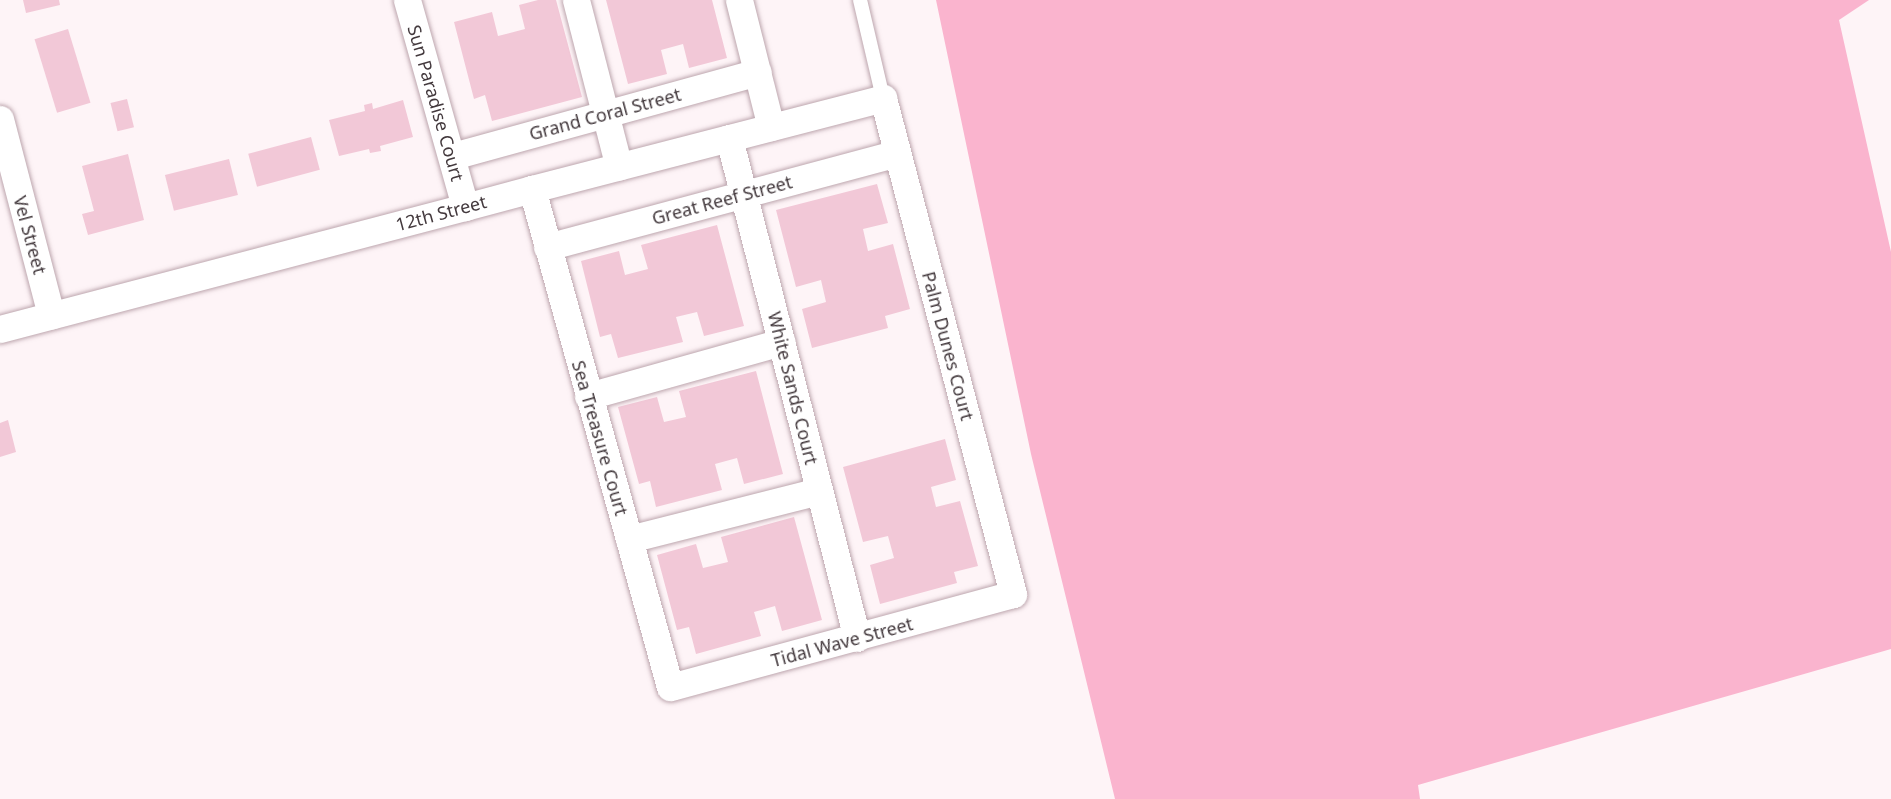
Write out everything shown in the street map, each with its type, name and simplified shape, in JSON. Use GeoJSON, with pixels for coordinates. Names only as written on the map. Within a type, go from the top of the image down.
{"type":"FeatureCollection","features":[{"type":"Feature","properties":{"kind":"street","name":"Sun Paradise Court"},"geometry":{"type":"LineString","coordinates":[[407,0],[453,156],[465,207]]}},
{"type":"Feature","properties":{"kind":"street"},"geometry":{"type":"LineString","coordinates":[[576,0],[619,167]]}},
{"type":"Feature","properties":{"kind":"street"},"geometry":{"type":"LineString","coordinates":[[739,0],[771,127]]}},
{"type":"Feature","properties":{"kind":"street","name":"Grand Coral Street"},"geometry":{"type":"LineString","coordinates":[[453,156],[758,72]]}},
{"type":"Feature","properties":{"kind":"street","name":"12th Street"},"geometry":{"type":"LineString","coordinates":[[0,329],[883,98]]}},
{"type":"Feature","properties":{"kind":"street","name":"Palm Dunes Court"},"geometry":{"type":"LineString","coordinates":[[883,98],[1013,594]]}},
{"type":"Feature","properties":{"kind":"street","name":"Vel Street"},"geometry":{"type":"LineString","coordinates":[[0,119],[51,315]]}},
{"type":"Feature","properties":{"kind":"street","name":"White Sands Court"},"geometry":{"type":"LineString","coordinates":[[729,138],[857,638]]}},
{"type":"Feature","properties":{"kind":"street","name":"Great Reef Street"},"geometry":{"type":"LineString","coordinates":[[547,247],[897,153]]}},
{"type":"Feature","properties":{"kind":"street","name":"Sea Treasure Court"},"geometry":{"type":"LineString","coordinates":[[532,189],[670,687]]}},
{"type":"Feature","properties":{"kind":"street"},"geometry":{"type":"LineString","coordinates":[[588,396],[782,342]]}},
{"type":"Feature","properties":{"kind":"street"},"geometry":{"type":"LineString","coordinates":[[629,539],[819,491]]}},
{"type":"Feature","properties":{"kind":"street","name":"Tidal Wave Street"},"geometry":{"type":"LineString","coordinates":[[670,687],[1013,594]]}},
{"type":"Feature","properties":{"kind":"lane"},"geometry":{"type":"LineString","coordinates":[[860,0],[883,98]]}},
{"type":"Feature","properties":{"kind":"shaded area"},"geometry":{"type":"Polygon","coordinates":[[[936,0],[1869,0],[1839,20],[1891,252],[1891,649],[1418,785],[1420,799],[1115,799],[1031,454],[936,0]]]}},
{"type":"Feature","properties":{"kind":"building"},"geometry":{"type":"Polygon","coordinates":[[[23,0],[59,0],[60,5],[26,13],[23,0]]]}},
{"type":"Feature","properties":{"kind":"building"},"geometry":{"type":"Polygon","coordinates":[[[538,0],[556,0],[582,97],[492,121],[485,95],[474,99],[454,22],[492,12],[498,36],[525,29],[519,5],[538,0]]]}},
{"type":"Feature","properties":{"kind":"building"},"geometry":{"type":"Polygon","coordinates":[[[606,0],[712,0],[727,58],[689,68],[683,44],[661,50],[667,74],[628,84],[606,0]]]}},
{"type":"Feature","properties":{"kind":"building"},"geometry":{"type":"Polygon","coordinates":[[[68,29],[91,103],[57,113],[35,39],[68,29]]]}},
{"type":"Feature","properties":{"kind":"building"},"geometry":{"type":"Polygon","coordinates":[[[127,99],[134,127],[118,131],[111,103],[127,99]]]}},
{"type":"Feature","properties":{"kind":"building"},"geometry":{"type":"Polygon","coordinates":[[[403,100],[413,137],[380,146],[381,151],[370,153],[369,149],[339,156],[329,120],[365,111],[364,105],[372,103],[373,109],[403,100]]]}},
{"type":"Feature","properties":{"kind":"building"},"geometry":{"type":"Polygon","coordinates":[[[311,137],[320,170],[257,187],[248,154],[311,137]]]}},
{"type":"Feature","properties":{"kind":"building"},"geometry":{"type":"Polygon","coordinates":[[[128,154],[144,220],[88,235],[82,214],[94,211],[82,166],[128,154]]]}},
{"type":"Feature","properties":{"kind":"building"},"geometry":{"type":"Polygon","coordinates":[[[229,159],[238,195],[174,211],[165,175],[229,159]]]}},
{"type":"Feature","properties":{"kind":"building"},"geometry":{"type":"Polygon","coordinates":[[[877,184],[888,223],[863,229],[868,251],[893,244],[910,309],[885,316],[888,328],[812,348],[802,309],[826,302],[821,280],[796,287],[776,210],[877,184]]]}},
{"type":"Feature","properties":{"kind":"building"},"geometry":{"type":"Polygon","coordinates":[[[717,225],[744,326],[704,336],[697,312],[676,317],[683,342],[618,358],[611,334],[600,337],[581,261],[619,251],[625,275],[648,269],[641,245],[717,225]]]}},
{"type":"Feature","properties":{"kind":"building"},"geometry":{"type":"Polygon","coordinates":[[[756,371],[783,474],[744,484],[737,458],[715,464],[722,490],[656,507],[650,481],[639,484],[618,407],[657,397],[664,422],[686,417],[679,391],[756,371]]]}},
{"type":"Feature","properties":{"kind":"building"},"geometry":{"type":"Polygon","coordinates":[[[8,420],[16,452],[0,457],[0,423],[8,420]]]}},
{"type":"Feature","properties":{"kind":"building"},"geometry":{"type":"Polygon","coordinates":[[[945,439],[956,480],[931,487],[936,507],[960,501],[978,566],[954,572],[957,583],[880,604],[870,565],[894,558],[888,536],[863,542],[843,467],[945,439]]]}},
{"type":"Feature","properties":{"kind":"building"},"geometry":{"type":"Polygon","coordinates":[[[794,517],[822,620],[782,631],[775,606],[754,612],[761,636],[696,654],[689,627],[677,630],[657,555],[696,544],[703,568],[728,562],[721,537],[794,517]]]}}]}
